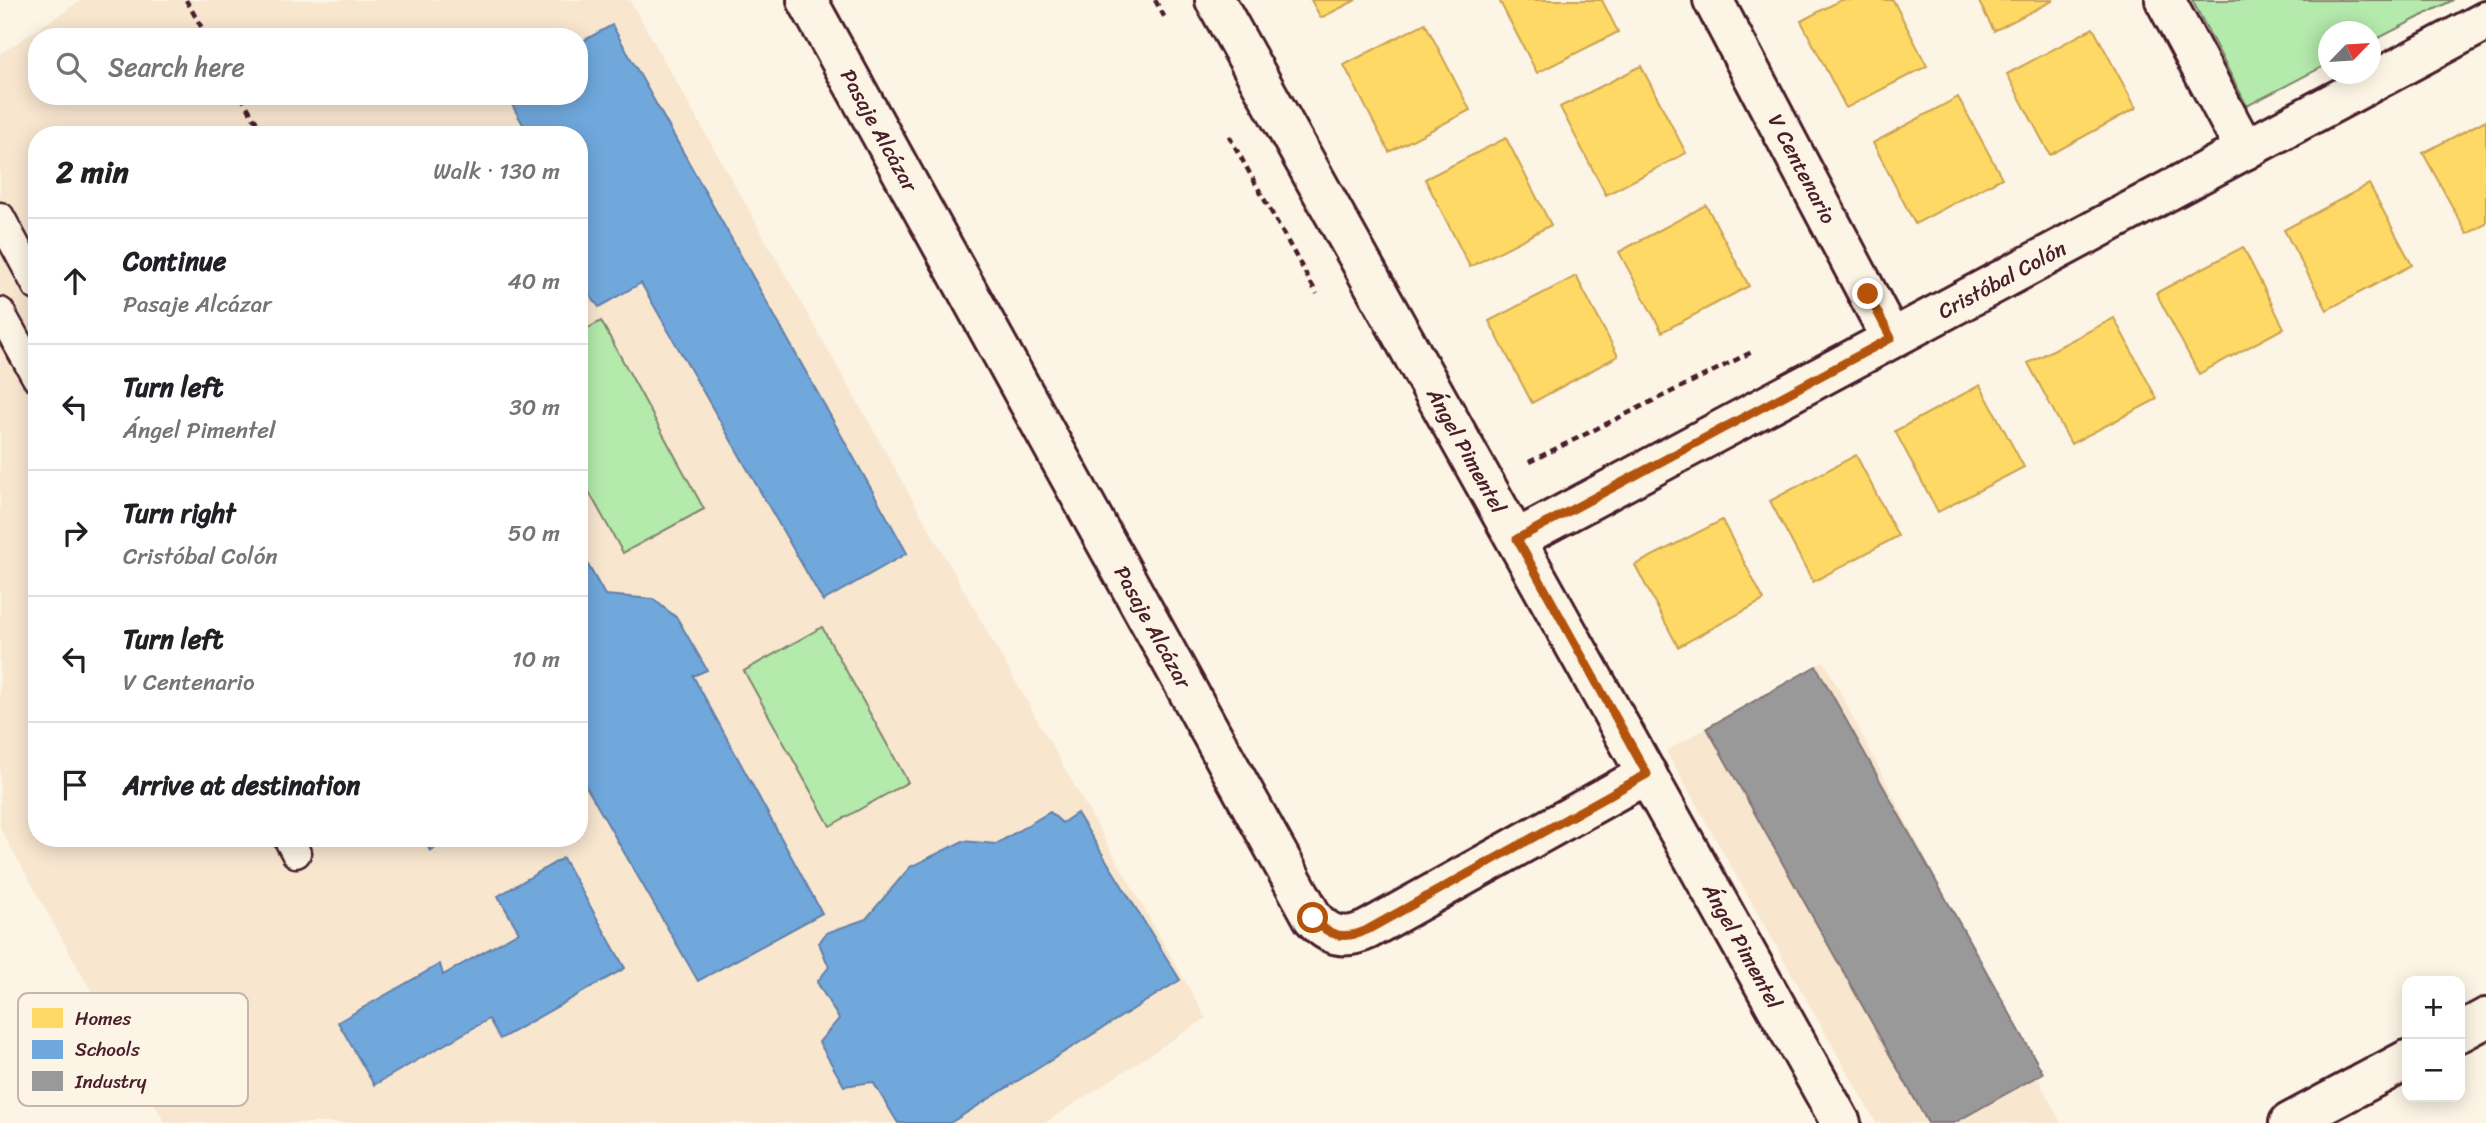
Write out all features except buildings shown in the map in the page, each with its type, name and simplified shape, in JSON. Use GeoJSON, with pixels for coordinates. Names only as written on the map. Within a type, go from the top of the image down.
{"type":"FeatureCollection","features":[{"type":"Feature","properties":{"kind":"street","name":"Pasaje Alcázar"},"geometry":{"type":"LineString","coordinates":[[807,0],[1306,906],[1323,930],[1336,936],[1352,937],[1367,930],[1647,774]]}},
{"type":"Feature","properties":{"kind":"street","name":"Ángel Pimentel"},"geometry":{"type":"LineString","coordinates":[[1215,0],[1841,1123]]}},
{"type":"Feature","properties":{"kind":"street","name":"V Centenario"},"geometry":{"type":"LineString","coordinates":[[1713,0],[1891,338]]}},
{"type":"Feature","properties":{"kind":"street"},"geometry":{"type":"LineString","coordinates":[[2165,0],[2245,150]]}},
{"type":"Feature","properties":{"kind":"street","name":"Cristóbal Colón"},"geometry":{"type":"LineString","coordinates":[[1517,539],[2486,21]]}},
{"type":"Feature","properties":{"kind":"street"},"geometry":{"type":"LineString","coordinates":[[2465,1029],[2486,1018]]}},
{"type":"Feature","properties":{"kind":"street"},"geometry":{"type":"LineString","coordinates":[[2289,1123],[2402,1063]]}},
{"type":"Feature","properties":{"kind":"lane"},"geometry":{"type":"LineString","coordinates":[[0,217],[28,269]]}},
{"type":"Feature","properties":{"kind":"lane"},"geometry":{"type":"LineString","coordinates":[[0,312],[28,362]]}},
{"type":"Feature","properties":{"kind":"path"},"geometry":{"type":"LineString","coordinates":[[186,0],[202,28]]}},
{"type":"Feature","properties":{"kind":"path"},"geometry":{"type":"LineString","coordinates":[[247,105],[259,126]]}},
{"type":"Feature","properties":{"kind":"shaded area"},"geometry":{"type":"Polygon","coordinates":[[[82,0],[630,0],[1206,1018],[1045,1123],[165,1123],[155,1106],[248,1106],[248,993],[92,993],[0,828],[0,54],[28,36],[28,105],[588,105],[588,28],[39,28],[82,0]]]}},
{"type":"Feature","properties":{"kind":"shaded area"},"geometry":{"type":"Polygon","coordinates":[[[1824,661],[2061,1123],[1876,1123],[1666,751],[1824,661]]]}},
{"type":"Feature","properties":{"kind":"green space"},"geometry":{"type":"Polygon","coordinates":[[[2192,0],[2453,0],[2381,37],[2381,21],[2318,21],[2318,69],[2247,106],[2192,0]]]}},
{"type":"Feature","properties":{"kind":"green space"},"geometry":{"type":"Polygon","coordinates":[[[601,321],[704,509],[623,553],[588,490],[588,328],[601,321]]]}},
{"type":"Feature","properties":{"kind":"green space"},"geometry":{"type":"Polygon","coordinates":[[[822,627],[908,782],[830,826],[744,671],[822,627]]]}},
{"type":"Feature","properties":{"kind":"route"},"geometry":{"type":"LineString","coordinates":[[1313,918],[1323,930],[1336,936],[1352,937],[1647,774],[1517,539],[1891,338],[1868,294]]}}]}
